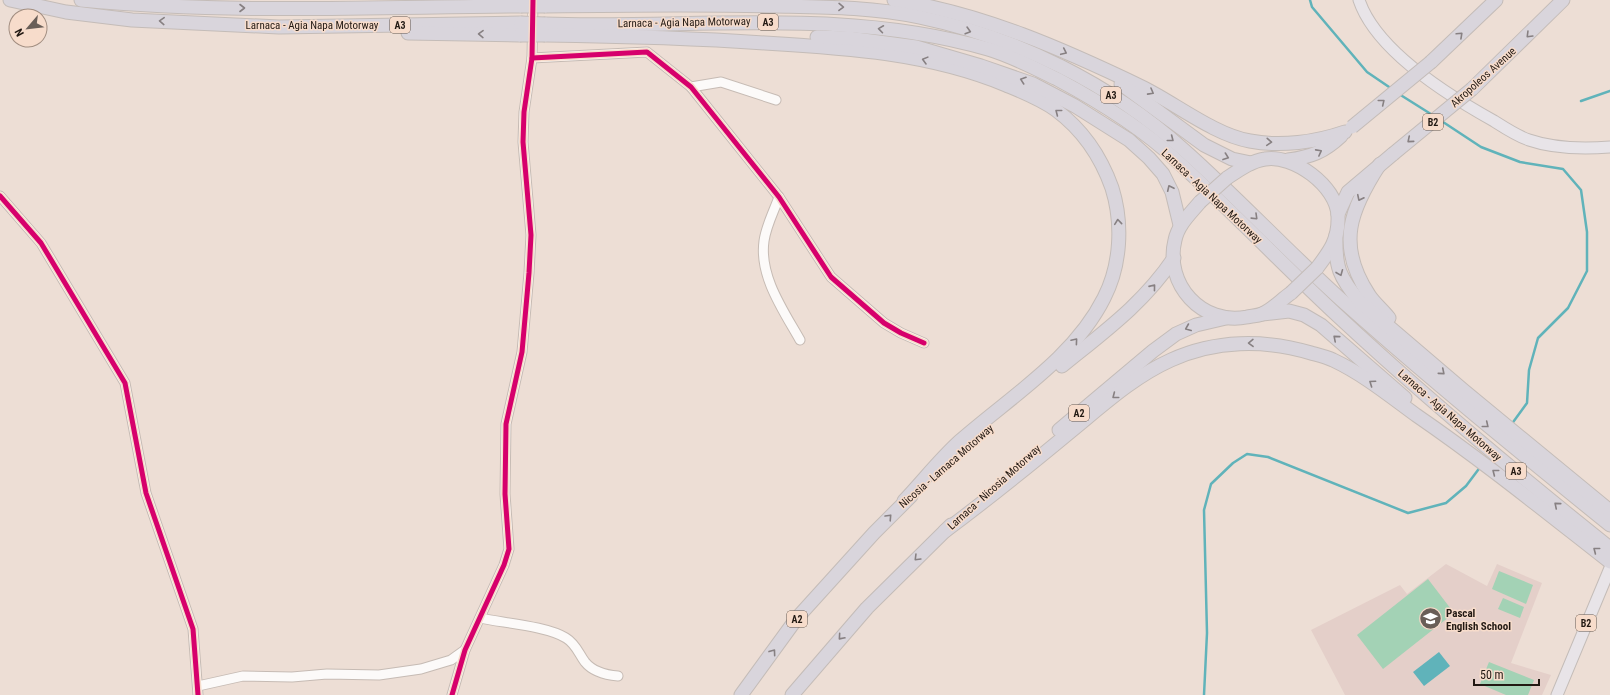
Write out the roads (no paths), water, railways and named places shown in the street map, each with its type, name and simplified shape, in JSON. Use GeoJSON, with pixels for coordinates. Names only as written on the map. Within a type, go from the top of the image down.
{"type":"FeatureCollection","features":[{"type":"Feature","properties":{"kind":"highway","name":"Larnaca - Agia Napa Motorway"},"geometry":{"type":"LineString","coordinates":[[10,0],[66,12],[132,20],[279,27],[338,33],[545,29],[568,25],[754,21],[852,25],[916,34],[988,49],[1026,64],[1074,88],[1116,114],[1174,158],[1362,338],[1584,534],[1610,548]]}},
{"type":"Feature","properties":{"kind":"highway","name":"Larnaca - Agia Napa Motorway"},"geometry":{"type":"LineString","coordinates":[[81,0],[142,6],[203,8],[527,3],[546,6],[662,5],[854,8],[920,17],[992,37],[1080,76],[1123,103],[1182,148],[1346,304],[1456,401],[1602,510],[1610,525]]}},
{"type":"Feature","properties":{"kind":"highway"},"geometry":{"type":"LineString","coordinates":[[662,5],[697,0]]}},
{"type":"Feature","properties":{"kind":"highway"},"geometry":{"type":"LineString","coordinates":[[894,0],[921,4],[998,25],[1043,42],[1145,88],[1224,133],[1249,141],[1277,143],[1309,141],[1349,129]]}},
{"type":"Feature","properties":{"kind":"highway"},"geometry":{"type":"LineString","coordinates":[[1461,446],[1321,324],[1304,315],[1289,311],[1243,318],[1226,318],[1198,307],[1183,291],[1174,271],[1174,242],[1180,225],[1200,202],[1228,178],[1251,163],[1266,158],[1288,160],[1306,158],[1320,152],[1431,62],[1496,0]]}},
{"type":"Feature","properties":{"kind":"highway","name":"Akropoleos Avenue"},"geometry":{"type":"LineString","coordinates":[[1380,164],[1472,89],[1563,0]]}},
{"type":"Feature","properties":{"kind":"highway"},"geometry":{"type":"LineString","coordinates":[[568,25],[848,38],[916,47],[981,66],[1033,84],[1075,106],[1129,140],[1149,158],[1163,174],[1172,192],[1180,225]]}},
{"type":"Feature","properties":{"kind":"highway"},"geometry":{"type":"LineString","coordinates":[[545,29],[847,48],[913,57],[981,75],[1028,94],[1055,110],[1077,128],[1093,147],[1108,176],[1116,200],[1119,229],[1118,255],[1113,277],[1105,297],[1091,323],[1067,351],[958,443],[904,501]]}},
{"type":"Feature","properties":{"kind":"highway"},"geometry":{"type":"LineString","coordinates":[[1090,64],[1159,111],[1204,145],[1232,159],[1251,163]]}},
{"type":"Feature","properties":{"kind":"highway"},"geometry":{"type":"LineString","coordinates":[[1288,160],[1308,171],[1319,180],[1334,202],[1338,214],[1335,258],[1347,287],[1360,302],[1526,441],[1602,510],[1610,520]]}},
{"type":"Feature","properties":{"kind":"highway"},"geometry":{"type":"LineString","coordinates":[[1380,164],[1363,190],[1356,205],[1351,224],[1350,247],[1356,270],[1369,295],[1427,359]]}},
{"type":"Feature","properties":{"kind":"highway","name":"B2"},"geometry":{"type":"LineString","coordinates":[[1338,214],[1348,192],[1380,164]]}},
{"type":"Feature","properties":{"kind":"highway"},"geometry":{"type":"LineString","coordinates":[[1262,314],[1291,292],[1317,268],[1332,248],[1336,235]]}},
{"type":"Feature","properties":{"kind":"highway","name":"Nicosia - Larnaca Motorway"},"geometry":{"type":"LineString","coordinates":[[741,695],[797,618],[904,501],[1049,377],[1128,313],[1147,294],[1174,258]]}},
{"type":"Feature","properties":{"kind":"highway","name":"Larnaca - Nicosia Motorway"},"geometry":{"type":"LineString","coordinates":[[792,695],[867,608],[985,492],[1153,351],[1176,334],[1196,325],[1226,318]]}},
{"type":"Feature","properties":{"kind":"highway"},"geometry":{"type":"LineString","coordinates":[[945,530],[994,494],[1117,394],[1146,374],[1170,360],[1197,350],[1237,343],[1261,343],[1287,346],[1332,359],[1361,376],[1584,534],[1610,562]]}},
{"type":"Feature","properties":{"kind":"main road"},"geometry":{"type":"LineString","coordinates":[[1359,0],[1362,11],[1374,29],[1387,44],[1418,70],[1466,105],[1527,140],[1549,146],[1588,149],[1610,147]]}},
{"type":"Feature","properties":{"kind":"main road","name":"B2"},"geometry":{"type":"LineString","coordinates":[[1558,695],[1610,568]]}},
{"type":"Feature","properties":{"kind":"street"},"geometry":{"type":"LineString","coordinates":[[452,695],[465,650],[504,565],[509,549],[505,494],[506,424],[522,352],[531,235],[523,142],[524,112],[532,58],[527,3]]}},
{"type":"Feature","properties":{"kind":"street"},"geometry":{"type":"LineString","coordinates":[[532,58],[647,52],[691,87],[779,197],[831,277],[884,323],[901,333],[924,343]]}},
{"type":"Feature","properties":{"kind":"street"},"geometry":{"type":"LineString","coordinates":[[691,87],[721,82],[776,100]]}},
{"type":"Feature","properties":{"kind":"street"},"geometry":{"type":"LineString","coordinates":[[0,196],[41,243],[125,383],[146,493],[193,629],[198,690],[243,676],[292,677],[327,674],[379,675],[421,669],[451,660],[465,650]]}},
{"type":"Feature","properties":{"kind":"street"},"geometry":{"type":"LineString","coordinates":[[779,197],[764,240],[764,264],[777,300],[800,340]]}},
{"type":"Feature","properties":{"kind":"street"},"geometry":{"type":"LineString","coordinates":[[480,618],[543,630],[566,638],[577,649],[586,663],[603,675],[618,676]]}},
{"type":"Feature","properties":{"kind":"water"},"geometry":{"type":"Polygon","coordinates":[[[1439,652],[1450,666],[1424,686],[1413,672],[1439,652]]]}},
{"type":"Feature","properties":{"kind":"waterway"},"geometry":{"type":"LineString","coordinates":[[1310,0],[1312,7],[1367,72],[1392,89]]}},
{"type":"Feature","properties":{"kind":"waterway"},"geometry":{"type":"LineString","coordinates":[[1581,101],[1610,91]]}},
{"type":"Feature","properties":{"kind":"waterway"},"geometry":{"type":"LineString","coordinates":[[1399,94],[1434,116]]}},
{"type":"Feature","properties":{"kind":"waterway"},"geometry":{"type":"LineString","coordinates":[[1440,120],[1481,147],[1520,162],[1563,169],[1581,190],[1587,232],[1587,271],[1568,308],[1538,338],[1529,370],[1527,403],[1511,425]]}},
{"type":"Feature","properties":{"kind":"waterway"},"geometry":{"type":"LineString","coordinates":[[1204,695],[1207,633],[1204,510],[1211,484],[1233,463],[1247,454],[1268,457],[1408,513],[1446,503],[1466,486],[1481,466]]}},
{"type":"Feature","properties":{"kind":"place","name":"Pascal English School"},"geometry":{"type":"Point","coordinates":[1430,619]}}]}
